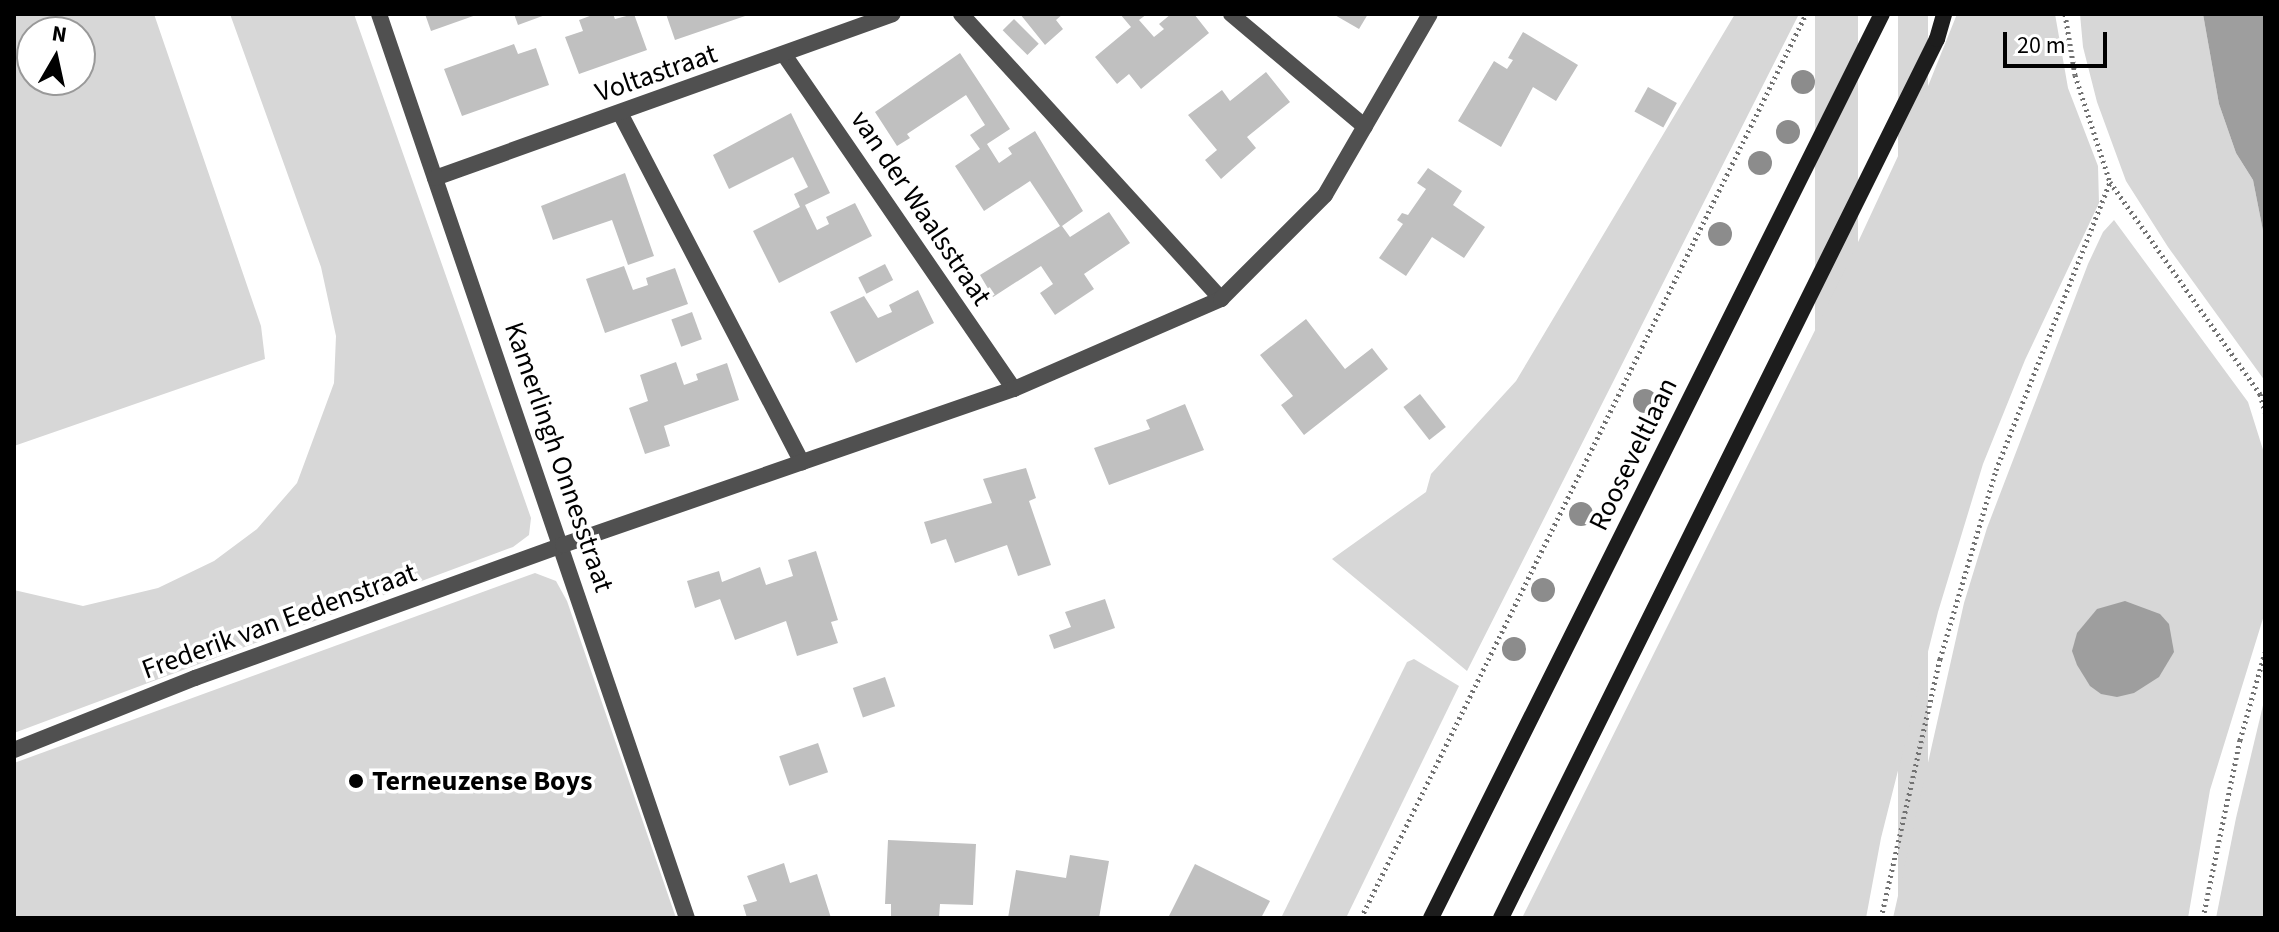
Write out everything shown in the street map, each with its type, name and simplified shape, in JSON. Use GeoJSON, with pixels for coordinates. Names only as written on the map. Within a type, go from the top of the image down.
{"type":"FeatureCollection","features":[{"type":"Feature","properties":{"kind":"main road","name":"Rooseveltlaan"},"geometry":{"type":"LineString","coordinates":[[1431,918],[1882,14]]}},
{"type":"Feature","properties":{"kind":"main road"},"geometry":{"type":"LineString","coordinates":[[1501,918],[1937,39],[1944,14]]}},
{"type":"Feature","properties":{"kind":"street","name":"Kamerlingh Onnesstraat"},"geometry":{"type":"LineString","coordinates":[[379,14],[563,545],[687,918]]}},
{"type":"Feature","properties":{"kind":"street","name":"Voltastraat"},"geometry":{"type":"LineString","coordinates":[[435,178],[785,56],[893,14]]}},
{"type":"Feature","properties":{"kind":"street"},"geometry":{"type":"LineString","coordinates":[[961,14],[1221,299]]}},
{"type":"Feature","properties":{"kind":"street"},"geometry":{"type":"LineString","coordinates":[[1231,14],[1365,127]]}},
{"type":"Feature","properties":{"kind":"street"},"geometry":{"type":"LineString","coordinates":[[563,545],[1014,389],[1221,299],[1325,195],[1430,14]]}},
{"type":"Feature","properties":{"kind":"street","name":"van der Waalsstraat"},"geometry":{"type":"LineString","coordinates":[[785,56],[1014,389]]}},
{"type":"Feature","properties":{"kind":"street"},"geometry":{"type":"LineString","coordinates":[[620,113],[802,463]]}},
{"type":"Feature","properties":{"kind":"street","name":"Frederik van Eedenstraat"},"geometry":{"type":"LineString","coordinates":[[14,750],[195,678],[563,545]]}},
{"type":"Feature","properties":{"kind":"path","name":"Rooseveltlaan"},"geometry":{"type":"LineString","coordinates":[[1361,918],[1806,14]]}},
{"type":"Feature","properties":{"kind":"path"},"geometry":{"type":"LineString","coordinates":[[2065,14],[2075,75],[2110,182],[2260,394],[2265,412]]}},
{"type":"Feature","properties":{"kind":"path"},"geometry":{"type":"LineString","coordinates":[[1881,918],[1940,659],[1996,470],[2110,182]]}},
{"type":"Feature","properties":{"kind":"path"},"geometry":{"type":"LineString","coordinates":[[2203,918],[2219,828],[2265,652]]}},
{"type":"Feature","properties":{"kind":"shaded area"},"geometry":{"type":"Polygon","coordinates":[[[14,14],[154,14],[261,326],[265,359],[14,446],[14,14]]]}},
{"type":"Feature","properties":{"kind":"shaded area"},"geometry":{"type":"Polygon","coordinates":[[[230,14],[354,14],[531,518],[529,535],[513,547],[14,733],[14,590],[83,606],[158,588],[214,561],[257,529],[297,483],[334,383],[336,336],[321,267],[230,14]]]}},
{"type":"Feature","properties":{"kind":"shaded area"},"geometry":{"type":"Polygon","coordinates":[[[1735,14],[1799,14],[1467,671],[1332,559],[1426,492],[1431,474],[1516,381],[1735,14]]]}},
{"type":"Feature","properties":{"kind":"shaded area"},"geometry":{"type":"Polygon","coordinates":[[[1815,14],[1858,14],[1858,918],[1815,918],[1815,14]]]}},
{"type":"Feature","properties":{"kind":"shaded area"},"geometry":{"type":"Polygon","coordinates":[[[1898,14],[1928,14],[1928,918],[1898,918],[1898,14]]]}},
{"type":"Feature","properties":{"kind":"shaded area"},"geometry":{"type":"Polygon","coordinates":[[[1957,14],[2055,14],[2068,88],[2098,166],[2099,203],[2025,360],[1983,464],[1938,612],[1881,838],[1866,918],[1522,918],[1846,268],[1912,126],[1957,14]]]}},
{"type":"Feature","properties":{"kind":"shaded area"},"geometry":{"type":"Polygon","coordinates":[[[2080,14],[2203,14],[2219,104],[2236,153],[2253,180],[2265,241],[2265,381],[2168,247],[2126,181],[2097,102],[2083,47],[2080,14]]]}},
{"type":"Feature","properties":{"kind":"shaded area"},"geometry":{"type":"Polygon","coordinates":[[[2203,14],[2265,14],[2265,241],[2253,180],[2236,153],[2219,104],[2203,14]]]}},
{"type":"Feature","properties":{"kind":"shaded area"},"geometry":{"type":"Polygon","coordinates":[[[2114,220],[2248,402],[2265,456],[2265,612],[2210,790],[2188,918],[1893,918],[1964,603],[1987,528],[2088,264],[2103,232],[2114,220]]]}},
{"type":"Feature","properties":{"kind":"shaded area","name":"Terneuzense Boys"},"geometry":{"type":"Polygon","coordinates":[[[535,573],[556,581],[567,601],[676,918],[14,918],[14,763],[535,573]]]}},
{"type":"Feature","properties":{"kind":"shaded area"},"geometry":{"type":"Polygon","coordinates":[[[2125,601],[2160,614],[2169,624],[2174,652],[2159,677],[2134,693],[2117,697],[2101,694],[2090,686],[2072,651],[2077,633],[2097,609],[2125,601]]]}},
{"type":"Feature","properties":{"kind":"shaded area"},"geometry":{"type":"Polygon","coordinates":[[[1414,659],[1459,686],[1346,918],[1281,918],[1407,662],[1414,659]]]}},
{"type":"Feature","properties":{"kind":"shaded area"},"geometry":{"type":"Polygon","coordinates":[[[2265,697],[2265,918],[2216,918],[2236,818],[2265,697]]]}},
{"type":"Feature","properties":{"kind":"building"},"geometry":{"type":"Polygon","coordinates":[[[425,14],[479,14],[431,31],[425,14]]]}},
{"type":"Feature","properties":{"kind":"building"},"geometry":{"type":"Polygon","coordinates":[[[514,14],[548,14],[518,25],[514,14]]]}},
{"type":"Feature","properties":{"kind":"building"},"geometry":{"type":"Polygon","coordinates":[[[595,14],[613,14],[615,19],[634,14],[647,50],[579,74],[565,37],[583,31],[579,20],[595,14]]]}},
{"type":"Feature","properties":{"kind":"building"},"geometry":{"type":"Polygon","coordinates":[[[666,14],[748,14],[748,15],[675,40],[666,14]]]}},
{"type":"Feature","properties":{"kind":"building"},"geometry":{"type":"Polygon","coordinates":[[[1020,14],[1063,14],[1056,20],[1063,29],[1045,45],[1020,14]]]}},
{"type":"Feature","properties":{"kind":"building"},"geometry":{"type":"Polygon","coordinates":[[[1120,14],[1147,14],[1139,20],[1154,37],[1164,29],[1159,24],[1171,14],[1194,14],[1209,33],[1141,89],[1129,74],[1117,84],[1095,57],[1131,27],[1120,14]]]}},
{"type":"Feature","properties":{"kind":"building"},"geometry":{"type":"Polygon","coordinates":[[[1333,14],[1368,14],[1359,29],[1333,14]]]}},
{"type":"Feature","properties":{"kind":"building"},"geometry":{"type":"Polygon","coordinates":[[[1014,19],[1039,44],[1027,55],[1003,30],[1014,19]]]}},
{"type":"Feature","properties":{"kind":"building"},"geometry":{"type":"Polygon","coordinates":[[[1523,32],[1578,65],[1556,101],[1533,87],[1501,147],[1458,121],[1494,61],[1507,69],[1513,60],[1508,58],[1523,32]]]}},
{"type":"Feature","properties":{"kind":"building"},"geometry":{"type":"Polygon","coordinates":[[[514,44],[518,54],[536,48],[549,85],[462,116],[444,69],[514,44]]]}},
{"type":"Feature","properties":{"kind":"building"},"geometry":{"type":"Polygon","coordinates":[[[960,53],[1010,129],[987,144],[999,163],[1012,154],[1008,148],[1035,131],[1083,211],[1062,226],[1070,237],[1109,212],[1130,243],[1084,274],[1094,289],[1055,315],[1040,293],[1053,284],[1041,266],[993,297],[980,275],[1060,226],[1030,181],[984,211],[955,166],[980,149],[970,135],[985,125],[966,95],[907,134],[910,138],[897,146],[875,112],[960,53]]]}},
{"type":"Feature","properties":{"kind":"building"},"geometry":{"type":"Polygon","coordinates":[[[1266,72],[1290,102],[1247,137],[1256,148],[1221,179],[1205,160],[1217,150],[1188,115],[1222,90],[1230,101],[1266,72]]]}},
{"type":"Feature","properties":{"kind":"building"},"geometry":{"type":"Polygon","coordinates":[[[1648,87],[1677,103],[1663,127],[1634,111],[1648,87]]]}},
{"type":"Feature","properties":{"kind":"building"},"geometry":{"type":"Polygon","coordinates":[[[791,113],[830,193],[805,205],[817,230],[829,224],[826,217],[855,203],[872,236],[779,283],[753,231],[800,207],[794,194],[808,187],[793,157],[729,189],[713,155],[791,113]]]}},
{"type":"Feature","properties":{"kind":"building"},"geometry":{"type":"Polygon","coordinates":[[[1428,168],[1462,191],[1453,205],[1485,227],[1464,258],[1432,237],[1406,276],[1379,258],[1403,224],[1397,220],[1402,213],[1408,215],[1426,189],[1417,183],[1428,168]]]}},
{"type":"Feature","properties":{"kind":"building"},"geometry":{"type":"Polygon","coordinates":[[[625,173],[654,256],[628,265],[612,220],[553,240],[541,206],[625,173]]]}},
{"type":"Feature","properties":{"kind":"building"},"geometry":{"type":"Polygon","coordinates":[[[885,264],[893,280],[866,294],[858,278],[885,264]]]}},
{"type":"Feature","properties":{"kind":"building"},"geometry":{"type":"Polygon","coordinates":[[[624,266],[633,290],[648,285],[646,278],[675,268],[688,304],[605,333],[586,279],[624,266]]]}},
{"type":"Feature","properties":{"kind":"building"},"geometry":{"type":"Polygon","coordinates":[[[918,290],[934,323],[856,363],[830,312],[864,296],[878,318],[892,312],[889,305],[918,290]]]}},
{"type":"Feature","properties":{"kind":"building"},"geometry":{"type":"Polygon","coordinates":[[[692,312],[702,339],[681,347],[671,320],[692,312]]]}},
{"type":"Feature","properties":{"kind":"building"},"geometry":{"type":"Polygon","coordinates":[[[1306,319],[1345,369],[1372,348],[1388,369],[1304,435],[1281,405],[1293,396],[1260,355],[1306,319]]]}},
{"type":"Feature","properties":{"kind":"building"},"geometry":{"type":"Polygon","coordinates":[[[676,362],[684,385],[698,380],[696,374],[727,363],[739,400],[664,426],[670,446],[645,454],[629,408],[648,401],[640,375],[676,362]]]}},
{"type":"Feature","properties":{"kind":"building"},"geometry":{"type":"Polygon","coordinates":[[[1420,394],[1446,427],[1429,440],[1403,407],[1420,394]]]}},
{"type":"Feature","properties":{"kind":"building"},"geometry":{"type":"Polygon","coordinates":[[[1185,404],[1204,450],[1109,485],[1094,448],[1150,429],[1146,420],[1185,404]]]}},
{"type":"Feature","properties":{"kind":"building"},"geometry":{"type":"Polygon","coordinates":[[[1026,468],[1036,498],[1029,501],[1051,565],[1018,576],[1007,545],[955,563],[946,539],[931,544],[924,522],[992,503],[983,479],[1026,468]]]}},
{"type":"Feature","properties":{"kind":"building"},"geometry":{"type":"Polygon","coordinates":[[[816,551],[838,620],[831,622],[838,643],[797,656],[786,621],[735,640],[720,599],[695,608],[687,581],[719,571],[722,582],[760,567],[766,585],[793,576],[788,560],[816,551]]]}},
{"type":"Feature","properties":{"kind":"building"},"geometry":{"type":"Polygon","coordinates":[[[1105,599],[1115,628],[1054,649],[1049,635],[1071,627],[1065,612],[1105,599]]]}},
{"type":"Feature","properties":{"kind":"building"},"geometry":{"type":"Polygon","coordinates":[[[885,677],[895,706],[863,717],[853,688],[885,677]]]}},
{"type":"Feature","properties":{"kind":"building"},"geometry":{"type":"Polygon","coordinates":[[[818,743],[828,772],[789,786],[779,756],[818,743]]]}},
{"type":"Feature","properties":{"kind":"building"},"geometry":{"type":"Polygon","coordinates":[[[888,840],[976,844],[973,905],[940,904],[939,918],[891,918],[891,904],[885,904],[888,840]]]}},
{"type":"Feature","properties":{"kind":"building"},"geometry":{"type":"Polygon","coordinates":[[[1070,855],[1109,861],[1099,918],[1008,918],[1016,870],[1066,878],[1070,855]]]}},
{"type":"Feature","properties":{"kind":"building"},"geometry":{"type":"Polygon","coordinates":[[[784,863],[790,883],[817,874],[831,918],[747,918],[743,905],[757,901],[747,876],[784,863]]]}},
{"type":"Feature","properties":{"kind":"building"},"geometry":{"type":"Polygon","coordinates":[[[1195,864],[1270,901],[1261,918],[1168,918],[1195,864]]]}},
{"type":"Feature","properties":{"kind":"place","name":"Terneuzense Boys"},"geometry":{"type":"Point","coordinates":[356,781]}}]}
